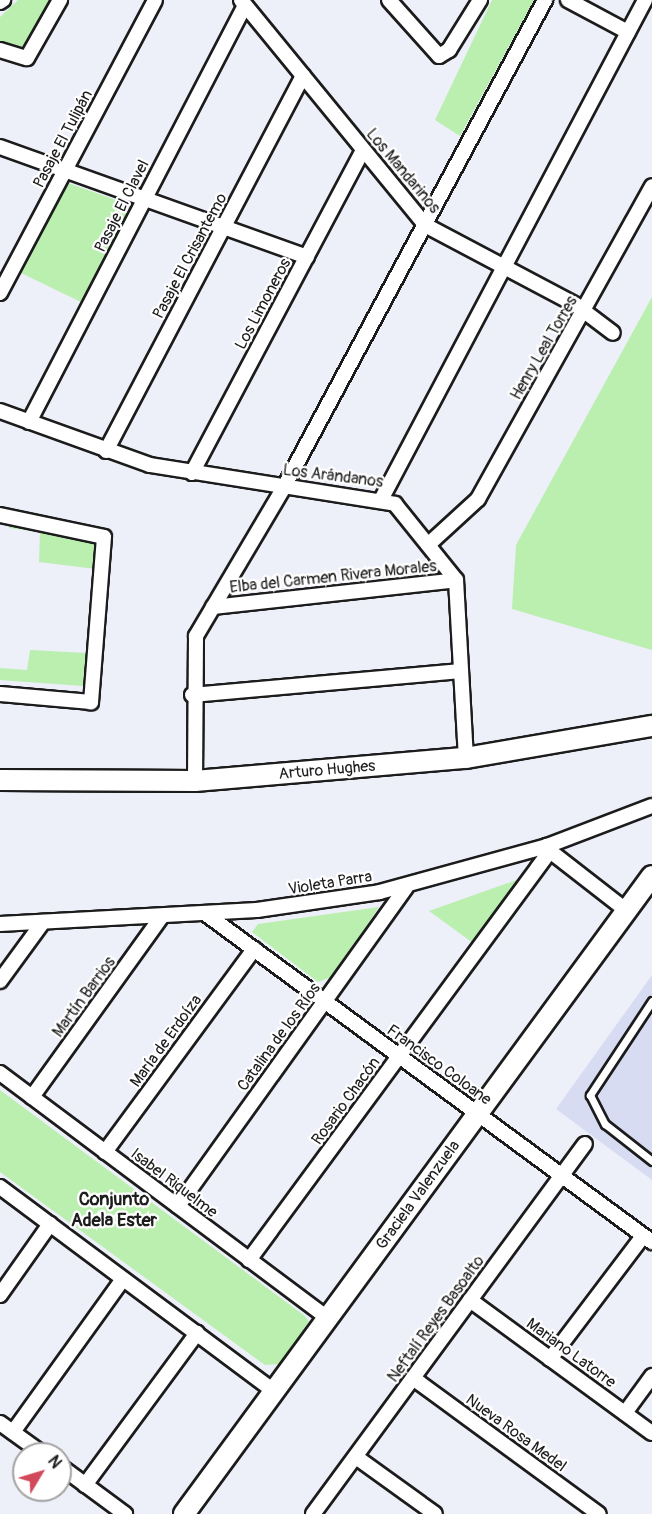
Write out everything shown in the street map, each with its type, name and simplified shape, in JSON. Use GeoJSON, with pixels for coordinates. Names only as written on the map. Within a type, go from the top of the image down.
{"type":"FeatureCollection","features":[{"type":"Feature","properties":{"kind":"street"},"geometry":{"type":"LineString","coordinates":[[0,50],[27,58],[60,0]]}},
{"type":"Feature","properties":{"kind":"street","name":"Pasaje El Tulipán"},"geometry":{"type":"LineString","coordinates":[[0,293],[155,0]]}},
{"type":"Feature","properties":{"kind":"street"},"geometry":{"type":"LineString","coordinates":[[389,0],[438,56],[449,50],[480,0]]}},
{"type":"Feature","properties":{"kind":"street"},"geometry":{"type":"LineString","coordinates":[[195,781],[193,641],[284,487],[544,0]]}},
{"type":"Feature","properties":{"kind":"street"},"geometry":{"type":"LineString","coordinates":[[568,0],[628,32]]}},
{"type":"Feature","properties":{"kind":"street"},"geometry":{"type":"LineString","coordinates":[[382,498],[645,0]]}},
{"type":"Feature","properties":{"kind":"street","name":"Los Mandarinos"},"geometry":{"type":"LineString","coordinates":[[243,3],[425,225],[585,313],[613,333]]}},
{"type":"Feature","properties":{"kind":"street","name":"Pasaje El Clavel"},"geometry":{"type":"LineString","coordinates":[[29,422],[243,3]]}},
{"type":"Feature","properties":{"kind":"street","name":"Pasaje El Crisantemo"},"geometry":{"type":"LineString","coordinates":[[106,451],[303,76]]}},
{"type":"Feature","properties":{"kind":"street"},"geometry":{"type":"LineString","coordinates":[[0,147],[307,256]]}},
{"type":"Feature","properties":{"kind":"street","name":"Los Limoneros"},"geometry":{"type":"LineString","coordinates":[[192,473],[363,150]]}},
{"type":"Feature","properties":{"kind":"street","name":"Henry Leal Torres"},"geometry":{"type":"LineString","coordinates":[[430,543],[478,500],[563,342],[585,313],[652,186]]}},
{"type":"Feature","properties":{"kind":"street","name":"Los Arándanos"},"geometry":{"type":"LineString","coordinates":[[0,411],[106,451],[192,473],[284,487],[382,498],[399,507],[430,543],[456,580]]}},
{"type":"Feature","properties":{"kind":"street"},"geometry":{"type":"LineString","coordinates":[[0,515],[104,537],[91,702],[0,694]]}},
{"type":"Feature","properties":{"kind":"street"},"geometry":{"type":"LineString","coordinates":[[456,580],[466,758]]}},
{"type":"Feature","properties":{"kind":"street","name":"Elba del Carmen Rivera Morales"},"geometry":{"type":"LineString","coordinates":[[213,607],[456,580]]}},
{"type":"Feature","properties":{"kind":"street"},"geometry":{"type":"LineString","coordinates":[[192,695],[461,671]]}},
{"type":"Feature","properties":{"kind":"street","name":"Arturo Hughes"},"geometry":{"type":"LineString","coordinates":[[0,780],[195,781],[466,758],[652,726]]}},
{"type":"Feature","properties":{"kind":"street","name":"Violeta Parra"},"geometry":{"type":"LineString","coordinates":[[0,924],[206,914],[294,906],[406,887],[549,848],[652,806]]}},
{"type":"Feature","properties":{"kind":"street"},"geometry":{"type":"LineString","coordinates":[[549,848],[627,911]]}},
{"type":"Feature","properties":{"kind":"street","name":"Rosario Chacón"},"geometry":{"type":"LineString","coordinates":[[249,1260],[549,848]]}},
{"type":"Feature","properties":{"kind":"street","name":"Graciela Valenzuela"},"geometry":{"type":"LineString","coordinates":[[184,1514],[652,876]]}},
{"type":"Feature","properties":{"kind":"street","name":"Catalina de los Ríos"},"geometry":{"type":"LineString","coordinates":[[178,1206],[406,887]]}},
{"type":"Feature","properties":{"kind":"street","name":"Francisco Coloane"},"geometry":{"type":"LineString","coordinates":[[206,914],[648,1239]]}},
{"type":"Feature","properties":{"kind":"street","name":"Martín Barrios"},"geometry":{"type":"LineString","coordinates":[[32,1097],[162,916]]}},
{"type":"Feature","properties":{"kind":"street"},"geometry":{"type":"LineString","coordinates":[[0,981],[43,922]]}},
{"type":"Feature","properties":{"kind":"street","name":"María de Erdoíza"},"geometry":{"type":"LineString","coordinates":[[105,1152],[254,949]]}},
{"type":"Feature","properties":{"kind":"street","name":"Isabel Riquelme"},"geometry":{"type":"LineString","coordinates":[[0,1073],[328,1318]]}},
{"type":"Feature","properties":{"kind":"street","name":"Neftalí Reyes Basoalto"},"geometry":{"type":"LineString","coordinates":[[313,1514],[585,1144]]}},
{"type":"Feature","properties":{"kind":"street"},"geometry":{"type":"LineString","coordinates":[[0,1187],[274,1391]]}},
{"type":"Feature","properties":{"kind":"street"},"geometry":{"type":"LineString","coordinates":[[0,1295],[50,1224]]}},
{"type":"Feature","properties":{"kind":"street"},"geometry":{"type":"LineString","coordinates":[[550,1359],[648,1239]]}},
{"type":"Feature","properties":{"kind":"street"},"geometry":{"type":"LineString","coordinates":[[13,1432],[123,1279]]}},
{"type":"Feature","properties":{"kind":"street","name":"Mariano Latorre"},"geometry":{"type":"LineString","coordinates":[[470,1300],[652,1433]]}},
{"type":"Feature","properties":{"kind":"street"},"geometry":{"type":"LineString","coordinates":[[86,1485],[197,1334]]}},
{"type":"Feature","properties":{"kind":"street"},"geometry":{"type":"LineString","coordinates":[[625,1413],[652,1376]]}},
{"type":"Feature","properties":{"kind":"street","name":"Nueva Rosa Medel"},"geometry":{"type":"LineString","coordinates":[[413,1378],[599,1514]]}},
{"type":"Feature","properties":{"kind":"street"},"geometry":{"type":"LineString","coordinates":[[0,1423],[27,1442]]}},
{"type":"Feature","properties":{"kind":"street"},"geometry":{"type":"LineString","coordinates":[[356,1457],[434,1513]]}},
{"type":"Feature","properties":{"kind":"street"},"geometry":{"type":"LineString","coordinates":[[72,1475],[125,1514]]}},
{"type":"Feature","properties":{"kind":"lane"},"geometry":{"type":"LineString","coordinates":[[652,1001],[590,1095],[605,1124],[652,1161]]}},
{"type":"Feature","properties":{"kind":"shaded area"},"geometry":{"type":"Polygon","coordinates":[[[652,975],[652,1180],[556,1109],[652,975]]]}},
{"type":"Feature","properties":{"kind":"green space"},"geometry":{"type":"Polygon","coordinates":[[[18,0],[54,0],[22,50],[0,44],[0,17],[18,0]]]}},
{"type":"Feature","properties":{"kind":"green space"},"geometry":{"type":"Polygon","coordinates":[[[492,0],[534,0],[460,136],[435,120],[492,0]]]}},
{"type":"Feature","properties":{"kind":"green space"},"geometry":{"type":"Polygon","coordinates":[[[68,183],[133,206],[83,303],[21,273],[68,183]]]}},
{"type":"Feature","properties":{"kind":"green space"},"geometry":{"type":"Polygon","coordinates":[[[652,297],[652,650],[512,609],[516,545],[652,297]]]}},
{"type":"Feature","properties":{"kind":"green space"},"geometry":{"type":"Polygon","coordinates":[[[5,511],[99,539],[96,569],[39,562],[40,532],[9,528],[5,511]]]}},
{"type":"Feature","properties":{"kind":"green space"},"geometry":{"type":"Polygon","coordinates":[[[30,650],[87,653],[83,686],[0,680],[0,668],[27,670],[30,650]]]}},
{"type":"Feature","properties":{"kind":"green space"},"geometry":{"type":"Polygon","coordinates":[[[522,878],[473,943],[429,911],[522,878]]]}},
{"type":"Feature","properties":{"kind":"green space"},"geometry":{"type":"Polygon","coordinates":[[[379,907],[332,977],[318,982],[252,932],[258,924],[379,907]]]}},
{"type":"Feature","properties":{"kind":"green space"},"geometry":{"type":"Polygon","coordinates":[[[0,1090],[305,1316],[309,1322],[279,1364],[265,1365],[0,1172],[0,1090]]]}},
{"type":"Feature","properties":{"kind":"district","name":"Conjunto Adela Ester"},"geometry":{"type":"Point","coordinates":[114,1211]}}]}
